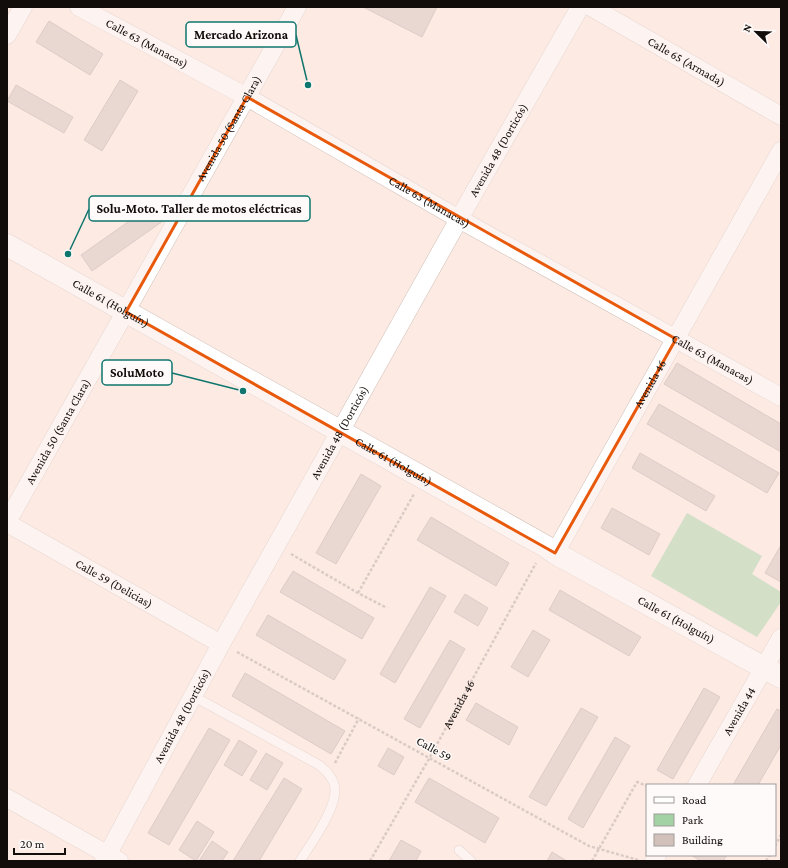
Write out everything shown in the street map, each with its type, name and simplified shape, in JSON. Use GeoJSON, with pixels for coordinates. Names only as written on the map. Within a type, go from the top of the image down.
{"type":"FeatureCollection","features":[{"type":"Feature","properties":{"kind":"street"},"geometry":{"type":"LineString","coordinates":[[7,35],[23,7]]}},
{"type":"Feature","properties":{"kind":"street","name":"Calle 63 (Manacas)"},"geometry":{"type":"LineString","coordinates":[[79,7],[247,97],[459,219],[781,397]]}},
{"type":"Feature","properties":{"kind":"street","name":"Avenida 50 (Santa Clara)"},"geometry":{"type":"LineString","coordinates":[[7,522],[297,7]]}},
{"type":"Feature","properties":{"kind":"street","name":"Avenida 48 (Dorticós)"},"geometry":{"type":"LineString","coordinates":[[110,859],[221,644],[459,219],[580,7]]}},
{"type":"Feature","properties":{"kind":"street","name":"Calle 65 (Armada)"},"geometry":{"type":"LineString","coordinates":[[591,7],[781,116]]}},
{"type":"Feature","properties":{"kind":"street","name":"Avenida 46"},"geometry":{"type":"LineString","coordinates":[[550,550],[676,339],[781,151]]}},
{"type":"Feature","properties":{"kind":"street","name":"Calle 61 (Holguín)"},"geometry":{"type":"LineString","coordinates":[[7,245],[550,550],[772,672]]}},
{"type":"Feature","properties":{"kind":"street","name":"Calle 59 (Delicias)"},"geometry":{"type":"LineString","coordinates":[[7,522],[221,644]]}},
{"type":"Feature","properties":{"kind":"street","name":"Avenida 44"},"geometry":{"type":"LineString","coordinates":[[698,784],[772,672],[781,638]]}},
{"type":"Feature","properties":{"kind":"street"},"geometry":{"type":"LineString","coordinates":[[7,798],[110,859]]}},
{"type":"Feature","properties":{"kind":"lane"},"geometry":{"type":"LineString","coordinates":[[193,696],[319,765],[329,774],[335,785],[334,797],[327,819],[300,861]]}},
{"type":"Feature","properties":{"kind":"lane"},"geometry":{"type":"LineString","coordinates":[[458,850],[471,861]]}},
{"type":"Feature","properties":{"kind":"path"},"geometry":{"type":"LineString","coordinates":[[358,593],[424,478]]}},
{"type":"Feature","properties":{"kind":"path"},"geometry":{"type":"LineString","coordinates":[[277,546],[387,608]]}},
{"type":"Feature","properties":{"kind":"path","name":"Avenida 46"},"geometry":{"type":"LineString","coordinates":[[370,861],[550,550]]}},
{"type":"Feature","properties":{"kind":"path","name":"Calle 59"},"geometry":{"type":"LineString","coordinates":[[221,644],[359,718],[589,846],[642,861]]}},
{"type":"Feature","properties":{"kind":"path"},"geometry":{"type":"LineString","coordinates":[[329,774],[359,718]]}},
{"type":"Feature","properties":{"kind":"path"},"geometry":{"type":"LineString","coordinates":[[592,861],[638,782],[646,786]]}},
{"type":"Feature","properties":{"kind":"path"},"geometry":{"type":"LineString","coordinates":[[776,844],[781,835]]}},
{"type":"Feature","properties":{"kind":"highlighted area"},"geometry":{"type":"Polygon","coordinates":[[[247,97],[676,339],[555,553],[126,312],[247,97]]]}},
{"type":"Feature","properties":{"kind":"green space"},"geometry":{"type":"Polygon","coordinates":[[[687,513],[762,556],[752,574],[781,592],[781,602],[757,637],[651,576],[687,513]]]}},
{"type":"Feature","properties":{"kind":"building"},"geometry":{"type":"Polygon","coordinates":[[[363,7],[437,7],[422,37],[363,7]]]}},
{"type":"Feature","properties":{"kind":"building"},"geometry":{"type":"Polygon","coordinates":[[[49,21],[103,54],[90,75],[36,42],[49,21]]]}},
{"type":"Feature","properties":{"kind":"building"},"geometry":{"type":"Polygon","coordinates":[[[120,80],[138,91],[102,151],[84,140],[120,80]]]}},
{"type":"Feature","properties":{"kind":"building"},"geometry":{"type":"Polygon","coordinates":[[[16,85],[73,117],[64,133],[7,101],[16,85]]]}},
{"type":"Feature","properties":{"kind":"building"},"geometry":{"type":"Polygon","coordinates":[[[152,205],[163,221],[92,271],[81,255],[152,205]]]}},
{"type":"Feature","properties":{"kind":"building"},"geometry":{"type":"Polygon","coordinates":[[[677,363],[781,424],[781,452],[664,384],[677,363]]]}},
{"type":"Feature","properties":{"kind":"building"},"geometry":{"type":"Polygon","coordinates":[[[659,404],[779,473],[767,493],[647,424],[659,404]]]}},
{"type":"Feature","properties":{"kind":"building"},"geometry":{"type":"Polygon","coordinates":[[[640,453],[715,496],[706,511],[632,468],[640,453]]]}},
{"type":"Feature","properties":{"kind":"building"},"geometry":{"type":"Polygon","coordinates":[[[361,474],[381,486],[336,564],[316,553],[361,474]]]}},
{"type":"Feature","properties":{"kind":"building"},"geometry":{"type":"Polygon","coordinates":[[[612,508],[660,534],[649,555],[601,528],[612,508]]]}},
{"type":"Feature","properties":{"kind":"building"},"geometry":{"type":"Polygon","coordinates":[[[431,517],[509,563],[496,586],[417,540],[431,517]]]}},
{"type":"Feature","properties":{"kind":"building"},"geometry":{"type":"Polygon","coordinates":[[[781,545],[781,582],[765,573],[781,545]]]}},
{"type":"Feature","properties":{"kind":"building"},"geometry":{"type":"Polygon","coordinates":[[[293,571],[374,618],[362,639],[280,592],[293,571]]]}},
{"type":"Feature","properties":{"kind":"building"},"geometry":{"type":"Polygon","coordinates":[[[430,587],[446,596],[395,683],[380,674],[430,587]]]}},
{"type":"Feature","properties":{"kind":"building"},"geometry":{"type":"Polygon","coordinates":[[[560,590],[641,637],[629,656],[549,610],[560,590]]]}},
{"type":"Feature","properties":{"kind":"building"},"geometry":{"type":"Polygon","coordinates":[[[465,594],[488,608],[478,626],[454,612],[465,594]]]}},
{"type":"Feature","properties":{"kind":"building"},"geometry":{"type":"Polygon","coordinates":[[[268,615],[346,660],[334,680],[256,635],[268,615]]]}},
{"type":"Feature","properties":{"kind":"building"},"geometry":{"type":"Polygon","coordinates":[[[533,630],[550,640],[528,677],[511,667],[533,630]]]}},
{"type":"Feature","properties":{"kind":"building"},"geometry":{"type":"Polygon","coordinates":[[[450,640],[465,649],[420,728],[404,719],[450,640]]]}},
{"type":"Feature","properties":{"kind":"building"},"geometry":{"type":"Polygon","coordinates":[[[245,673],[345,731],[331,754],[232,696],[245,673]]]}},
{"type":"Feature","properties":{"kind":"building"},"geometry":{"type":"Polygon","coordinates":[[[704,688],[720,697],[673,779],[657,770],[704,688]]]}},
{"type":"Feature","properties":{"kind":"building"},"geometry":{"type":"Polygon","coordinates":[[[476,703],[518,727],[509,745],[466,720],[476,703]]]}},
{"type":"Feature","properties":{"kind":"building"},"geometry":{"type":"Polygon","coordinates":[[[581,708],[598,717],[546,806],[529,797],[581,708]]]}},
{"type":"Feature","properties":{"kind":"building"},"geometry":{"type":"Polygon","coordinates":[[[777,709],[781,711],[781,745],[759,784],[734,784],[777,709]]]}},
{"type":"Feature","properties":{"kind":"building"},"geometry":{"type":"Polygon","coordinates":[[[209,728],[230,740],[169,845],[148,833],[209,728]]]}},
{"type":"Feature","properties":{"kind":"building"},"geometry":{"type":"Polygon","coordinates":[[[615,737],[630,746],[583,828],[568,819],[615,737]]]}},
{"type":"Feature","properties":{"kind":"building"},"geometry":{"type":"Polygon","coordinates":[[[239,740],[257,751],[242,776],[224,765],[239,740]]]}},
{"type":"Feature","properties":{"kind":"building"},"geometry":{"type":"Polygon","coordinates":[[[388,748],[404,757],[394,775],[378,766],[388,748]]]}},
{"type":"Feature","properties":{"kind":"building"},"geometry":{"type":"Polygon","coordinates":[[[266,753],[283,763],[267,790],[250,780],[266,753]]]}},
{"type":"Feature","properties":{"kind":"building"},"geometry":{"type":"Polygon","coordinates":[[[284,778],[302,789],[259,861],[233,861],[284,778]]]}},
{"type":"Feature","properties":{"kind":"building"},"geometry":{"type":"Polygon","coordinates":[[[429,778],[499,818],[485,843],[415,802],[429,778]]]}},
{"type":"Feature","properties":{"kind":"building"},"geometry":{"type":"Polygon","coordinates":[[[197,821],[214,832],[196,861],[179,850],[197,821]]]}},
{"type":"Feature","properties":{"kind":"building"},"geometry":{"type":"Polygon","coordinates":[[[401,840],[421,851],[416,861],[389,861],[401,840]]]}},
{"type":"Feature","properties":{"kind":"building"},"geometry":{"type":"Polygon","coordinates":[[[212,841],[228,852],[222,861],[199,861],[212,841]]]}},
{"type":"Feature","properties":{"kind":"building"},"geometry":{"type":"Polygon","coordinates":[[[552,852],[567,861],[547,861],[552,852]]]}},
{"type":"Feature","properties":{"kind":"building"},"geometry":{"type":"Polygon","coordinates":[[[693,856],[726,856],[723,861],[701,861],[693,856]]]}},
{"type":"Feature","properties":{"kind":"place","name":"Mercado Arizona"},"geometry":{"type":"Point","coordinates":[308,85]}},
{"type":"Feature","properties":{"kind":"place","name":"Solu-Moto. Taller de motos eléctricas"},"geometry":{"type":"Point","coordinates":[68,254]}},
{"type":"Feature","properties":{"kind":"place","name":"SoluMoto"},"geometry":{"type":"Point","coordinates":[243,391]}}]}
